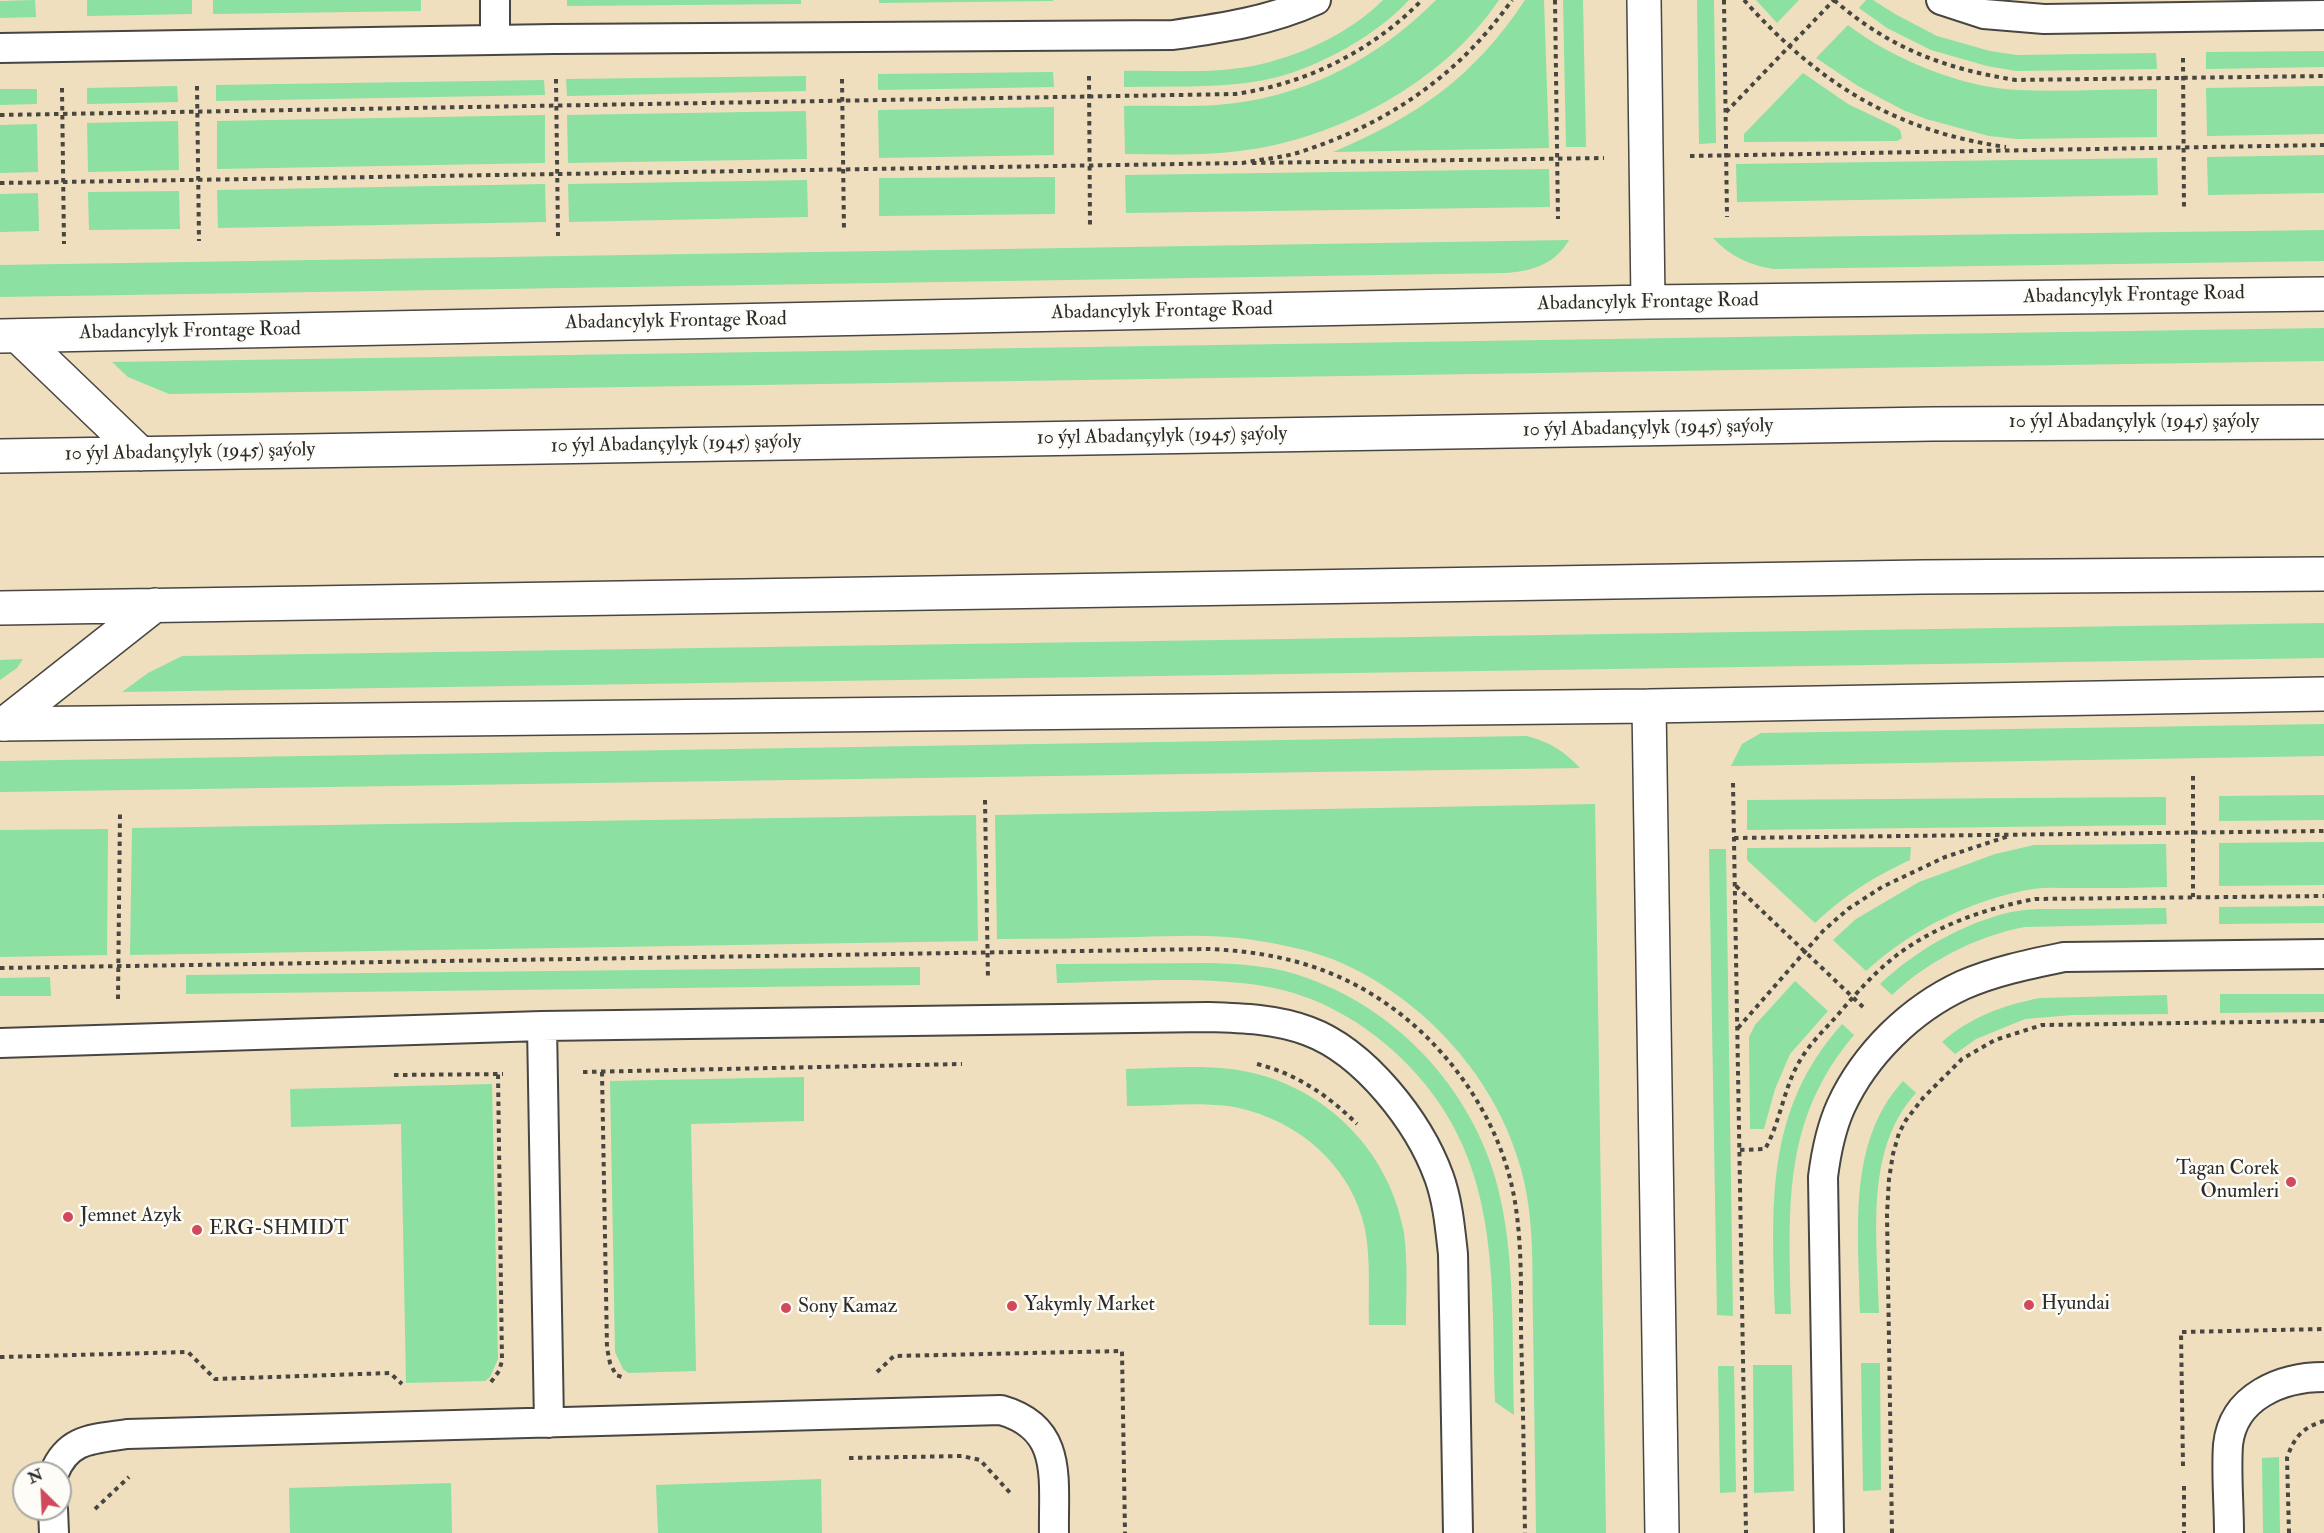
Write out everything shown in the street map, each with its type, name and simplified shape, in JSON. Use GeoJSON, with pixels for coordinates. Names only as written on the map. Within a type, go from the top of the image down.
{"type":"FeatureCollection","features":[{"type":"Feature","properties":{"kind":"street"},"geometry":{"type":"LineString","coordinates":[[1644,0],[1648,302]]}},
{"type":"Feature","properties":{"kind":"street","name":"Abadancylyk Frontage Road"},"geometry":{"type":"LineString","coordinates":[[9,336],[1648,302],[2324,294]]}},
{"type":"Feature","properties":{"kind":"street"},"geometry":{"type":"LineString","coordinates":[[9,336],[141,454]]}},
{"type":"Feature","properties":{"kind":"street","name":"10 ýyl Abadançylyk (1945) şaýoly"},"geometry":{"type":"LineString","coordinates":[[0,456],[1908,424],[2324,422]]}},
{"type":"Feature","properties":{"kind":"street"},"geometry":{"type":"LineString","coordinates":[[0,608],[1923,577],[2324,574]]}},
{"type":"Feature","properties":{"kind":"street"},"geometry":{"type":"LineString","coordinates":[[2,724],[155,605]]}},
{"type":"Feature","properties":{"kind":"street"},"geometry":{"type":"LineString","coordinates":[[2,724],[1649,706],[2324,694]]}},
{"type":"Feature","properties":{"kind":"street"},"geometry":{"type":"LineString","coordinates":[[1649,706],[1662,1533]]}},
{"type":"Feature","properties":{"kind":"lane"},"geometry":{"type":"LineString","coordinates":[[495,0],[495,39]]}},
{"type":"Feature","properties":{"kind":"lane"},"geometry":{"type":"LineString","coordinates":[[0,48],[495,39],[1173,35],[1237,26],[1291,11],[1316,0]]}},
{"type":"Feature","properties":{"kind":"lane"},"geometry":{"type":"LineString","coordinates":[[1941,0],[1984,14],[2044,19],[2324,15]]}},
{"type":"Feature","properties":{"kind":"lane"},"geometry":{"type":"LineString","coordinates":[[1829,1533],[1823,1177],[1828,1145],[1840,1107],[1855,1078],[1897,1029],[1930,1004],[1962,986],[1992,974],[2064,957],[2324,954]]}},
{"type":"Feature","properties":{"kind":"lane"},"geometry":{"type":"LineString","coordinates":[[0,1043],[542,1026],[1208,1017],[1263,1019],[1308,1031],[1337,1047],[1362,1065],[1384,1087],[1425,1146],[1442,1187],[1453,1254],[1458,1533]]}},
{"type":"Feature","properties":{"kind":"lane"},"geometry":{"type":"LineString","coordinates":[[542,1026],[549,1423]]}},
{"type":"Feature","properties":{"kind":"lane"},"geometry":{"type":"LineString","coordinates":[[2229,1533],[2228,1443],[2236,1419],[2251,1400],[2272,1386],[2302,1377],[2324,1377]]}},
{"type":"Feature","properties":{"kind":"lane"},"geometry":{"type":"LineString","coordinates":[[60,1461],[67,1449],[95,1438],[127,1434],[1001,1410],[1021,1416],[1040,1431],[1048,1449],[1053,1470],[1054,1533]]}},
{"type":"Feature","properties":{"kind":"path"},"geometry":{"type":"LineString","coordinates":[[0,115],[1235,94],[1279,85],[1330,65],[1397,25],[1422,0]]}},
{"type":"Feature","properties":{"kind":"path"},"geometry":{"type":"LineString","coordinates":[[1242,163],[1298,153],[1361,128],[1392,112],[1442,78],[1481,39],[1512,0]]}},
{"type":"Feature","properties":{"kind":"path"},"geometry":{"type":"LineString","coordinates":[[1555,0],[1558,219]]}},
{"type":"Feature","properties":{"kind":"path"},"geometry":{"type":"LineString","coordinates":[[1724,0],[1727,217]]}},
{"type":"Feature","properties":{"kind":"path"},"geometry":{"type":"LineString","coordinates":[[1743,0],[1810,66],[1853,95],[1899,119],[1951,136],[2019,149]]}},
{"type":"Feature","properties":{"kind":"path"},"geometry":{"type":"LineString","coordinates":[[1726,112],[1834,0],[1859,21],[1904,48],[1928,59],[1984,75],[2016,80],[2324,76]]}},
{"type":"Feature","properties":{"kind":"path"},"geometry":{"type":"LineString","coordinates":[[2182,53],[2184,210]]}},
{"type":"Feature","properties":{"kind":"path"},"geometry":{"type":"LineString","coordinates":[[1089,72],[1090,227]]}},
{"type":"Feature","properties":{"kind":"path"},"geometry":{"type":"LineString","coordinates":[[842,75],[844,231]]}},
{"type":"Feature","properties":{"kind":"path"},"geometry":{"type":"LineString","coordinates":[[556,80],[558,236]]}},
{"type":"Feature","properties":{"kind":"path"},"geometry":{"type":"LineString","coordinates":[[197,86],[199,241]]}},
{"type":"Feature","properties":{"kind":"path"},"geometry":{"type":"LineString","coordinates":[[62,89],[64,244]]}},
{"type":"Feature","properties":{"kind":"path"},"geometry":{"type":"LineString","coordinates":[[0,183],[1557,159],[2324,144]]}},
{"type":"Feature","properties":{"kind":"path"},"geometry":{"type":"LineString","coordinates":[[2193,776],[2193,897]]}},
{"type":"Feature","properties":{"kind":"path"},"geometry":{"type":"LineString","coordinates":[[1733,783],[1746,1533]]}},
{"type":"Feature","properties":{"kind":"path"},"geometry":{"type":"LineString","coordinates":[[985,800],[988,982]]}},
{"type":"Feature","properties":{"kind":"path"},"geometry":{"type":"LineString","coordinates":[[118,994],[120,811]]}},
{"type":"Feature","properties":{"kind":"path"},"geometry":{"type":"LineString","coordinates":[[1734,838],[2324,831]]}},
{"type":"Feature","properties":{"kind":"path"},"geometry":{"type":"LineString","coordinates":[[1738,1029],[1823,931],[1848,909],[1882,887],[1945,856],[2014,834]]}},
{"type":"Feature","properties":{"kind":"path"},"geometry":{"type":"LineString","coordinates":[[1735,886],[1893,1035]]}},
{"type":"Feature","properties":{"kind":"path"},"geometry":{"type":"LineString","coordinates":[[1892,1533],[1887,1214],[1893,1154],[1899,1133],[1914,1108],[1971,1053],[1995,1040],[2028,1028],[2072,1024],[2324,1021]]}},
{"type":"Feature","properties":{"kind":"path"},"geometry":{"type":"LineString","coordinates":[[1250,1063],[1290,1075],[1312,1087],[1334,1102],[1364,1130]]}},
{"type":"Feature","properties":{"kind":"path"},"geometry":{"type":"LineString","coordinates":[[628,1380],[616,1375],[610,1363],[607,1348],[600,1072],[966,1064]]}},
{"type":"Feature","properties":{"kind":"path"},"geometry":{"type":"LineString","coordinates":[[484,1385],[492,1382],[502,1361],[498,1074]]}},
{"type":"Feature","properties":{"kind":"path"},"geometry":{"type":"LineString","coordinates":[[875,1375],[894,1356],[1122,1351],[1125,1533]]}},
{"type":"Feature","properties":{"kind":"path"},"geometry":{"type":"LineString","coordinates":[[0,1357],[188,1352],[215,1379],[390,1373],[405,1388]]}},
{"type":"Feature","properties":{"kind":"path"},"geometry":{"type":"LineString","coordinates":[[2289,1533],[2287,1458],[2299,1433],[2310,1425],[2324,1421]]}},
{"type":"Feature","properties":{"kind":"path"},"geometry":{"type":"LineString","coordinates":[[844,1458],[962,1456],[980,1460],[1012,1495],[1015,1504]]}},
{"type":"Feature","properties":{"kind":"path"},"geometry":{"type":"LineString","coordinates":[[93,1521],[94,1509],[126,1478],[135,1475]]}},
{"type":"Feature","properties":{"kind":"green space"},"geometry":{"type":"Polygon","coordinates":[[[35,0],[36,17],[0,18],[0,1],[35,0]]]}},
{"type":"Feature","properties":{"kind":"green space"},"geometry":{"type":"Polygon","coordinates":[[[87,0],[192,0],[192,14],[87,16],[87,0]]]}},
{"type":"Feature","properties":{"kind":"green space"},"geometry":{"type":"Polygon","coordinates":[[[213,0],[421,0],[421,11],[213,14],[213,0]]]}},
{"type":"Feature","properties":{"kind":"green space"},"geometry":{"type":"Polygon","coordinates":[[[567,0],[801,0],[801,4],[567,6],[567,0]]]}},
{"type":"Feature","properties":{"kind":"green space"},"geometry":{"type":"Polygon","coordinates":[[[879,0],[1053,0],[1053,1],[879,3],[879,0]]]}},
{"type":"Feature","properties":{"kind":"green space"},"geometry":{"type":"Polygon","coordinates":[[[1383,0],[1409,0],[1358,41],[1295,72],[1237,84],[1124,87],[1124,71],[1221,70],[1271,62],[1323,42],[1355,23],[1383,0]]]}},
{"type":"Feature","properties":{"kind":"green space"},"geometry":{"type":"Polygon","coordinates":[[[1436,0],[1499,0],[1476,30],[1449,57],[1418,81],[1385,102],[1349,120],[1276,145],[1239,151],[1196,154],[1125,154],[1124,106],[1216,105],[1248,101],[1308,85],[1363,58],[1388,41],[1436,0]]]}},
{"type":"Feature","properties":{"kind":"green space"},"geometry":{"type":"Polygon","coordinates":[[[1525,0],[1544,0],[1549,148],[1333,152],[1392,124],[1442,91],[1485,51],[1525,0]]]}},
{"type":"Feature","properties":{"kind":"green space"},"geometry":{"type":"Polygon","coordinates":[[[1563,0],[1583,0],[1586,147],[1566,147],[1563,0]]]}},
{"type":"Feature","properties":{"kind":"green space"},"geometry":{"type":"Polygon","coordinates":[[[1697,0],[1714,0],[1716,143],[1699,144],[1697,0]]]}},
{"type":"Feature","properties":{"kind":"green space"},"geometry":{"type":"Polygon","coordinates":[[[1756,0],[1799,0],[1777,23],[1756,0]]]}},
{"type":"Feature","properties":{"kind":"green space"},"geometry":{"type":"Polygon","coordinates":[[[1866,0],[1873,0],[1937,36],[1990,51],[2017,55],[2156,53],[2157,69],[2016,71],[1987,66],[1931,50],[1887,28],[1859,8],[1866,0]]]}},
{"type":"Feature","properties":{"kind":"green space"},"geometry":{"type":"Polygon","coordinates":[[[1848,25],[1907,60],[1929,70],[1974,84],[2035,91],[2157,89],[2157,137],[2017,139],[1989,136],[1926,119],[1903,110],[1858,86],[1816,58],[1848,25]]]}},
{"type":"Feature","properties":{"kind":"green space"},"geometry":{"type":"Polygon","coordinates":[[[2324,51],[2324,67],[2206,69],[2206,52],[2324,51]]]}},
{"type":"Feature","properties":{"kind":"green space"},"geometry":{"type":"Polygon","coordinates":[[[1053,72],[1054,87],[878,90],[878,74],[1053,72]]]}},
{"type":"Feature","properties":{"kind":"green space"},"geometry":{"type":"Polygon","coordinates":[[[1803,73],[1848,104],[1896,127],[1900,130],[1902,138],[1897,141],[1744,142],[1744,134],[1803,73]]]}},
{"type":"Feature","properties":{"kind":"green space"},"geometry":{"type":"Polygon","coordinates":[[[806,76],[806,91],[567,96],[566,79],[806,76]]]}},
{"type":"Feature","properties":{"kind":"green space"},"geometry":{"type":"Polygon","coordinates":[[[544,80],[545,95],[216,101],[216,85],[544,80]]]}},
{"type":"Feature","properties":{"kind":"green space"},"geometry":{"type":"Polygon","coordinates":[[[177,86],[178,102],[87,104],[87,88],[177,86]]]}},
{"type":"Feature","properties":{"kind":"green space"},"geometry":{"type":"Polygon","coordinates":[[[2324,86],[2324,134],[2207,136],[2206,88],[2324,86]]]}},
{"type":"Feature","properties":{"kind":"green space"},"geometry":{"type":"Polygon","coordinates":[[[0,89],[37,89],[37,104],[0,105],[0,89]]]}},
{"type":"Feature","properties":{"kind":"green space"},"geometry":{"type":"Polygon","coordinates":[[[1054,107],[1054,155],[879,158],[878,110],[1054,107]]]}},
{"type":"Feature","properties":{"kind":"green space"},"geometry":{"type":"Polygon","coordinates":[[[806,111],[807,159],[568,163],[567,115],[806,111]]]}},
{"type":"Feature","properties":{"kind":"green space"},"geometry":{"type":"Polygon","coordinates":[[[545,115],[545,163],[217,169],[217,121],[545,115]]]}},
{"type":"Feature","properties":{"kind":"green space"},"geometry":{"type":"Polygon","coordinates":[[[178,121],[179,170],[88,172],[87,123],[178,121]]]}},
{"type":"Feature","properties":{"kind":"green space"},"geometry":{"type":"Polygon","coordinates":[[[37,124],[38,172],[0,173],[0,125],[37,124]]]}},
{"type":"Feature","properties":{"kind":"green space"},"geometry":{"type":"Polygon","coordinates":[[[2324,155],[2324,193],[2208,195],[2207,157],[2324,155]]]}},
{"type":"Feature","properties":{"kind":"green space"},"geometry":{"type":"Polygon","coordinates":[[[2157,158],[2158,195],[1737,202],[1736,164],[2157,158]]]}},
{"type":"Feature","properties":{"kind":"green space"},"geometry":{"type":"Polygon","coordinates":[[[1549,169],[1550,207],[1126,213],[1125,175],[1549,169]]]}},
{"type":"Feature","properties":{"kind":"green space"},"geometry":{"type":"Polygon","coordinates":[[[1055,177],[1055,214],[879,216],[879,178],[1055,177]]]}},
{"type":"Feature","properties":{"kind":"green space"},"geometry":{"type":"Polygon","coordinates":[[[807,180],[808,217],[569,222],[568,184],[807,180]]]}},
{"type":"Feature","properties":{"kind":"green space"},"geometry":{"type":"Polygon","coordinates":[[[545,184],[546,222],[218,228],[217,190],[545,184]]]}},
{"type":"Feature","properties":{"kind":"green space"},"geometry":{"type":"Polygon","coordinates":[[[179,191],[180,229],[89,230],[88,192],[179,191]]]}},
{"type":"Feature","properties":{"kind":"green space"},"geometry":{"type":"Polygon","coordinates":[[[38,193],[39,231],[0,232],[0,194],[38,193]]]}},
{"type":"Feature","properties":{"kind":"green space"},"geometry":{"type":"Polygon","coordinates":[[[2324,230],[2324,261],[1773,269],[1740,259],[1713,238],[2324,230]]]}},
{"type":"Feature","properties":{"kind":"green space"},"geometry":{"type":"Polygon","coordinates":[[[1569,240],[1557,255],[1542,265],[1506,273],[0,297],[0,265],[1569,240]]]}},
{"type":"Feature","properties":{"kind":"green space"},"geometry":{"type":"Polygon","coordinates":[[[2324,328],[2324,361],[169,394],[128,377],[112,362],[2324,328]]]}},
{"type":"Feature","properties":{"kind":"green space"},"geometry":{"type":"Polygon","coordinates":[[[2324,623],[2324,658],[122,692],[148,673],[182,656],[2324,623]]]}},
{"type":"Feature","properties":{"kind":"green space"},"geometry":{"type":"Polygon","coordinates":[[[23,659],[17,668],[0,680],[0,660],[23,659]]]}},
{"type":"Feature","properties":{"kind":"green space"},"geometry":{"type":"Polygon","coordinates":[[[2324,724],[2324,756],[1731,766],[1742,744],[1761,733],[2324,724]]]}},
{"type":"Feature","properties":{"kind":"green space"},"geometry":{"type":"Polygon","coordinates":[[[1527,736],[1556,748],[1580,768],[0,792],[0,761],[1527,736]]]}},
{"type":"Feature","properties":{"kind":"green space"},"geometry":{"type":"Polygon","coordinates":[[[2324,795],[2324,820],[2219,821],[2219,796],[2324,795]]]}},
{"type":"Feature","properties":{"kind":"green space"},"geometry":{"type":"Polygon","coordinates":[[[2166,797],[2166,825],[1747,830],[1747,800],[2166,797]]]}},
{"type":"Feature","properties":{"kind":"green space"},"geometry":{"type":"Polygon","coordinates":[[[1595,804],[1606,1533],[1536,1533],[1529,1207],[1521,1169],[1510,1136],[1495,1105],[1455,1047],[1430,1022],[1374,980],[1332,959],[1284,945],[1220,936],[997,939],[995,815],[1595,804]]]}},
{"type":"Feature","properties":{"kind":"green space"},"geometry":{"type":"Polygon","coordinates":[[[976,815],[978,941],[130,955],[132,828],[976,815]]]}},
{"type":"Feature","properties":{"kind":"green space"},"geometry":{"type":"Polygon","coordinates":[[[108,829],[107,955],[0,957],[0,830],[108,829]]]}},
{"type":"Feature","properties":{"kind":"green space"},"geometry":{"type":"Polygon","coordinates":[[[2324,842],[2324,885],[2219,886],[2219,843],[2324,842]]]}},
{"type":"Feature","properties":{"kind":"green space"},"geometry":{"type":"Polygon","coordinates":[[[2166,844],[2167,887],[2043,888],[1988,900],[1943,918],[1903,942],[1866,971],[1833,940],[1856,919],[1919,882],[1995,854],[2034,845],[2166,844]]]}},
{"type":"Feature","properties":{"kind":"green space"},"geometry":{"type":"Polygon","coordinates":[[[1911,847],[1910,860],[1860,887],[1815,923],[1747,860],[1747,848],[1911,847]]]}},
{"type":"Feature","properties":{"kind":"green space"},"geometry":{"type":"Polygon","coordinates":[[[1709,849],[1726,849],[1733,1316],[1717,1315],[1709,849]]]}},
{"type":"Feature","properties":{"kind":"green space"},"geometry":{"type":"Polygon","coordinates":[[[2324,906],[2324,923],[2219,924],[2219,907],[2324,906]]]}},
{"type":"Feature","properties":{"kind":"green space"},"geometry":{"type":"Polygon","coordinates":[[[2166,908],[2167,924],[2025,927],[2007,931],[1971,944],[1937,961],[1892,995],[1880,984],[1908,960],[1941,940],[1975,923],[2011,912],[2041,909],[2166,908]]]}},
{"type":"Feature","properties":{"kind":"green space"},"geometry":{"type":"Polygon","coordinates":[[[1209,963],[1271,968],[1307,978],[1344,994],[1378,1015],[1409,1040],[1436,1068],[1460,1100],[1479,1135],[1494,1172],[1503,1211],[1510,1261],[1514,1415],[1495,1402],[1493,1303],[1489,1256],[1483,1211],[1471,1167],[1453,1125],[1426,1085],[1389,1047],[1363,1027],[1333,1009],[1302,996],[1269,987],[1191,980],[1057,983],[1056,964],[1209,963]]]}},
{"type":"Feature","properties":{"kind":"green space"},"geometry":{"type":"Polygon","coordinates":[[[920,967],[920,985],[186,994],[186,975],[920,967]]]}},
{"type":"Feature","properties":{"kind":"green space"},"geometry":{"type":"Polygon","coordinates":[[[50,977],[51,996],[0,996],[0,978],[50,977]]]}},
{"type":"Feature","properties":{"kind":"green space"},"geometry":{"type":"Polygon","coordinates":[[[1795,981],[1828,1011],[1790,1054],[1775,1089],[1764,1129],[1750,1129],[1749,1037],[1755,1025],[1795,981]]]}},
{"type":"Feature","properties":{"kind":"green space"},"geometry":{"type":"Polygon","coordinates":[[[2220,994],[2324,994],[2324,1012],[2220,1013],[2220,994]]]}},
{"type":"Feature","properties":{"kind":"green space"},"geometry":{"type":"Polygon","coordinates":[[[2167,995],[2168,1014],[2072,1015],[2025,1019],[1976,1039],[1955,1054],[1942,1042],[1964,1026],[1988,1013],[2040,998],[2167,995]]]}},
{"type":"Feature","properties":{"kind":"green space"},"geometry":{"type":"Polygon","coordinates":[[[1842,1024],[1854,1035],[1830,1067],[1813,1100],[1801,1133],[1794,1167],[1790,1238],[1791,1314],[1775,1314],[1774,1198],[1778,1161],[1786,1126],[1798,1091],[1817,1057],[1842,1024]]]}},
{"type":"Feature","properties":{"kind":"green space"},"geometry":{"type":"Polygon","coordinates":[[[1205,1067],[1231,1069],[1263,1076],[1293,1087],[1320,1103],[1345,1123],[1366,1146],[1383,1173],[1396,1202],[1405,1244],[1406,1325],[1369,1325],[1367,1241],[1358,1205],[1347,1183],[1316,1146],[1275,1120],[1252,1111],[1216,1105],[1127,1106],[1126,1069],[1205,1067]]]}},
{"type":"Feature","properties":{"kind":"green space"},"geometry":{"type":"Polygon","coordinates":[[[804,1077],[804,1121],[691,1124],[696,1371],[628,1373],[623,1369],[615,1352],[610,1081],[804,1077]]]}},
{"type":"Feature","properties":{"kind":"green space"},"geometry":{"type":"Polygon","coordinates":[[[1903,1081],[1916,1093],[1899,1116],[1888,1142],[1881,1169],[1876,1227],[1879,1313],[1860,1313],[1858,1222],[1864,1161],[1872,1132],[1885,1106],[1903,1081]]]}},
{"type":"Feature","properties":{"kind":"green space"},"geometry":{"type":"Polygon","coordinates":[[[492,1084],[498,1359],[490,1377],[485,1381],[406,1383],[401,1124],[291,1127],[290,1089],[492,1084]]]}},
{"type":"Feature","properties":{"kind":"green space"},"geometry":{"type":"Polygon","coordinates":[[[1861,1363],[1880,1363],[1881,1490],[1863,1491],[1861,1363]]]}},
{"type":"Feature","properties":{"kind":"green space"},"geometry":{"type":"Polygon","coordinates":[[[1753,1365],[1792,1365],[1794,1491],[1754,1493],[1753,1365]]]}},
{"type":"Feature","properties":{"kind":"green space"},"geometry":{"type":"Polygon","coordinates":[[[1718,1366],[1734,1366],[1736,1492],[1720,1493],[1718,1366]]]}},
{"type":"Feature","properties":{"kind":"green space"},"geometry":{"type":"Polygon","coordinates":[[[2279,1457],[2280,1533],[2263,1533],[2262,1458],[2279,1457]]]}},
{"type":"Feature","properties":{"kind":"green space"},"geometry":{"type":"Polygon","coordinates":[[[821,1479],[822,1533],[658,1533],[656,1485],[821,1479]]]}},
{"type":"Feature","properties":{"kind":"green space"},"geometry":{"type":"Polygon","coordinates":[[[451,1483],[452,1533],[290,1533],[289,1488],[451,1483]]]}},
{"type":"Feature","properties":{"kind":"place","name":"Tagan Corek Onumleri"},"geometry":{"type":"Point","coordinates":[2291,1182]}},
{"type":"Feature","properties":{"kind":"place","name":"Jemnet Azyk"},"geometry":{"type":"Point","coordinates":[68,1217]}},
{"type":"Feature","properties":{"kind":"place","name":"ERG-SHMIDT"},"geometry":{"type":"Point","coordinates":[197,1230]}},
{"type":"Feature","properties":{"kind":"place","name":"Hyundai"},"geometry":{"type":"Point","coordinates":[2029,1305]}},
{"type":"Feature","properties":{"kind":"place","name":"Yakymly Market"},"geometry":{"type":"Point","coordinates":[1012,1306]}},
{"type":"Feature","properties":{"kind":"place","name":"Sony Kamaz"},"geometry":{"type":"Point","coordinates":[786,1308]}}]}
